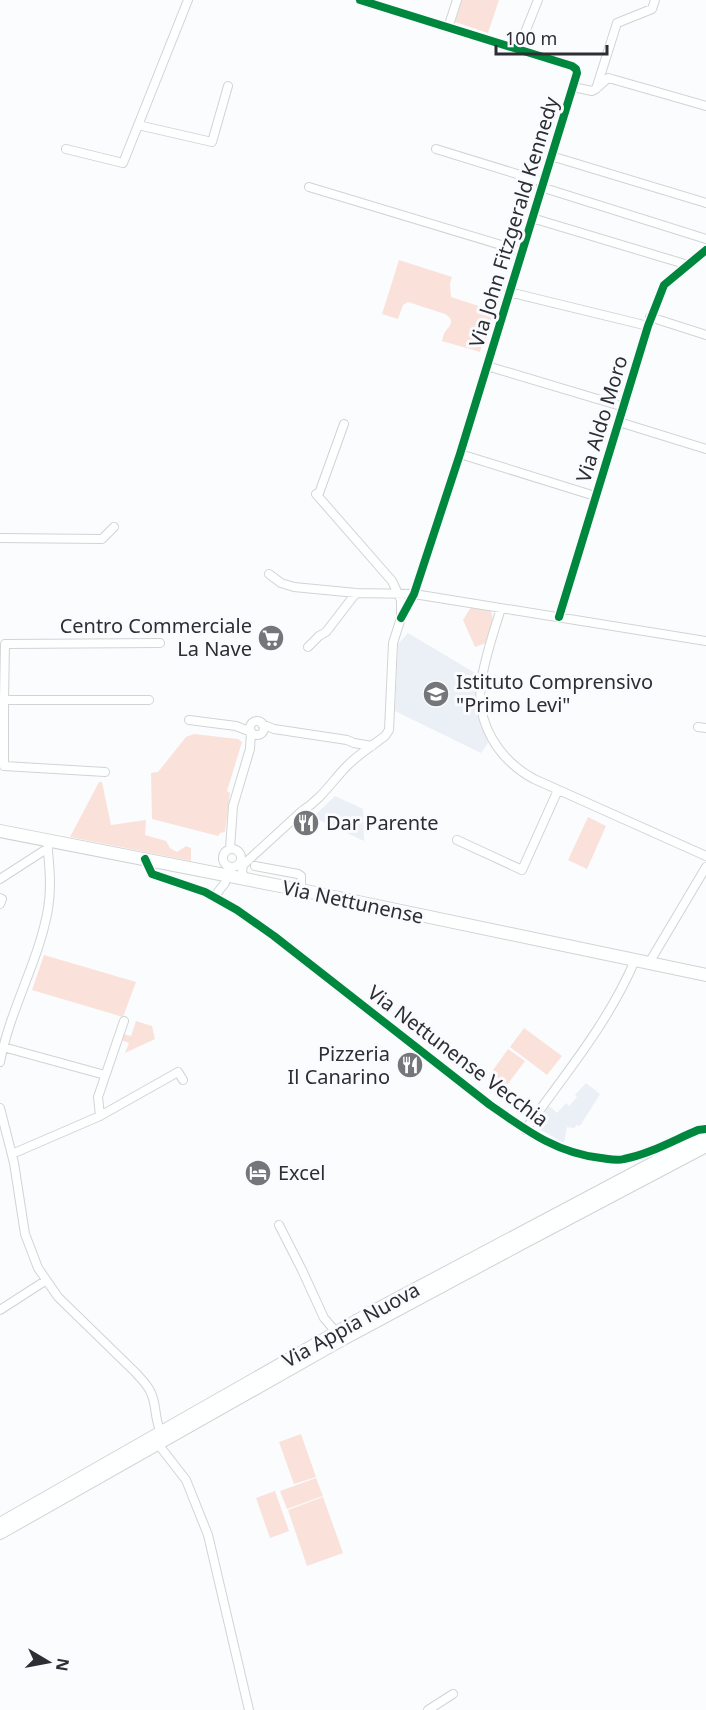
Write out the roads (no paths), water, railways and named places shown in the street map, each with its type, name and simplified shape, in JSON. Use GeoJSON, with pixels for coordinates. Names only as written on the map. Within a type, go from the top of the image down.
{"type":"FeatureCollection","features":[{"type":"Feature","properties":{"kind":"main road","name":"Via Nettunense"},"geometry":{"type":"LineString","coordinates":[[0,831],[48,844],[145,858],[706,975]]}},
{"type":"Feature","properties":{"kind":"main road","name":"Via Appia Nuova"},"geometry":{"type":"LineString","coordinates":[[0,1533],[337,1333],[706,1135]]}},
{"type":"Feature","properties":{"kind":"main road","name":"Via Appia Nuova"},"geometry":{"type":"LineString","coordinates":[[0,1524],[706,1146]]}},
{"type":"Feature","properties":{"kind":"street"},"geometry":{"type":"LineString","coordinates":[[66,149],[123,163],[188,0]]}},
{"type":"Feature","properties":{"kind":"street"},"geometry":{"type":"LineString","coordinates":[[448,28],[458,0]]}},
{"type":"Feature","properties":{"kind":"street"},"geometry":{"type":"LineString","coordinates":[[518,50],[538,0]]}},
{"type":"Feature","properties":{"kind":"street"},"geometry":{"type":"LineString","coordinates":[[596,89],[617,23],[652,9],[655,0]]}},
{"type":"Feature","properties":{"kind":"street","name":"Via John Fitzgerald Kennedy"},"geometry":{"type":"LineString","coordinates":[[365,1],[576,69],[573,87],[460,454],[414,594],[401,618]]}},
{"type":"Feature","properties":{"kind":"street"},"geometry":{"type":"LineString","coordinates":[[596,89],[608,78],[706,106]]}},
{"type":"Feature","properties":{"kind":"street"},"geometry":{"type":"LineString","coordinates":[[138,125],[212,142],[228,86]]}},
{"type":"Feature","properties":{"kind":"street","name":"Via John Fitzgerald Kennedy"},"geometry":{"type":"LineString","coordinates":[[573,87],[592,91],[596,89]]}},
{"type":"Feature","properties":{"kind":"street","name":"Via John Fitzgerald Kennedy"},"geometry":{"type":"LineString","coordinates":[[436,149],[542,185]]}},
{"type":"Feature","properties":{"kind":"street","name":"Via John Fitzgerald Kennedy"},"geometry":{"type":"LineString","coordinates":[[551,156],[706,203]]}},
{"type":"Feature","properties":{"kind":"street"},"geometry":{"type":"LineString","coordinates":[[542,185],[706,239]]}},
{"type":"Feature","properties":{"kind":"street","name":"Via John Fitzgerald Kennedy"},"geometry":{"type":"LineString","coordinates":[[309,187],[521,251]]}},
{"type":"Feature","properties":{"kind":"street"},"geometry":{"type":"LineString","coordinates":[[532,218],[688,265]]}},
{"type":"Feature","properties":{"kind":"street","name":"Via Aldo Moro"},"geometry":{"type":"LineString","coordinates":[[559,617],[651,317],[664,285],[706,250]]}},
{"type":"Feature","properties":{"kind":"street"},"geometry":{"type":"LineString","coordinates":[[509,292],[648,326]]}},
{"type":"Feature","properties":{"kind":"street"},"geometry":{"type":"LineString","coordinates":[[651,317],[706,335]]}},
{"type":"Feature","properties":{"kind":"street"},"geometry":{"type":"LineString","coordinates":[[487,366],[624,407]]}},
{"type":"Feature","properties":{"kind":"street"},"geometry":{"type":"LineString","coordinates":[[619,422],[706,449]]}},
{"type":"Feature","properties":{"kind":"street"},"geometry":{"type":"LineString","coordinates":[[246,880],[242,872],[243,865],[322,795],[355,758],[386,736],[388,730],[393,643],[401,618],[401,600],[392,581],[317,495],[344,424]]}},
{"type":"Feature","properties":{"kind":"street"},"geometry":{"type":"LineString","coordinates":[[460,454],[595,496]]}},
{"type":"Feature","properties":{"kind":"street"},"geometry":{"type":"LineString","coordinates":[[0,538],[102,540],[114,527]]}},
{"type":"Feature","properties":{"kind":"street"},"geometry":{"type":"LineString","coordinates":[[269,574],[290,586],[414,594],[706,640]]}},
{"type":"Feature","properties":{"kind":"street"},"geometry":{"type":"LineString","coordinates":[[308,647],[326,632],[356,592]]}},
{"type":"Feature","properties":{"kind":"street"},"geometry":{"type":"LineString","coordinates":[[501,608],[482,678],[480,699],[488,733],[504,757],[524,774],[706,856]]}},
{"type":"Feature","properties":{"kind":"street"},"geometry":{"type":"LineString","coordinates":[[105,772],[4,766],[2,700],[5,644],[160,643]]}},
{"type":"Feature","properties":{"kind":"street"},"geometry":{"type":"LineString","coordinates":[[2,700],[149,700]]}},
{"type":"Feature","properties":{"kind":"street"},"geometry":{"type":"LineString","coordinates":[[189,720],[274,729],[372,746]]}},
{"type":"Feature","properties":{"kind":"street"},"geometry":{"type":"LineString","coordinates":[[214,897],[225,883],[223,856],[230,849],[233,806],[257,729]]}},
{"type":"Feature","properties":{"kind":"street"},"geometry":{"type":"LineString","coordinates":[[457,840],[522,870],[558,790]]}},
{"type":"Feature","properties":{"kind":"street"},"geometry":{"type":"LineString","coordinates":[[0,879],[48,844]]}},
{"type":"Feature","properties":{"kind":"street"},"geometry":{"type":"LineString","coordinates":[[0,1062],[46,920],[50,893],[48,844]]}},
{"type":"Feature","properties":{"kind":"street"},"geometry":{"type":"LineString","coordinates":[[223,856],[224,862],[229,866],[239,863],[240,854],[230,849]]}},
{"type":"Feature","properties":{"kind":"street","name":"Via Nettunense Vecchia"},"geometry":{"type":"LineString","coordinates":[[145,858],[152,874],[205,892],[274,936],[421,1052],[525,1130],[556,1148],[589,1156],[622,1160],[646,1154],[698,1130],[706,1129]]}},
{"type":"Feature","properties":{"kind":"street"},"geometry":{"type":"LineString","coordinates":[[255,866],[298,874],[301,876],[301,890]]}},
{"type":"Feature","properties":{"kind":"street"},"geometry":{"type":"LineString","coordinates":[[649,963],[706,867]]}},
{"type":"Feature","properties":{"kind":"street"},"geometry":{"type":"LineString","coordinates":[[0,898],[2,899],[0,904]]}},
{"type":"Feature","properties":{"kind":"street"},"geometry":{"type":"LineString","coordinates":[[525,1130],[587,1044],[635,960]]}},
{"type":"Feature","properties":{"kind":"street"},"geometry":{"type":"LineString","coordinates":[[100,1116],[98,1097],[124,1021]]}},
{"type":"Feature","properties":{"kind":"street"},"geometry":{"type":"LineString","coordinates":[[3,1047],[105,1075]]}},
{"type":"Feature","properties":{"kind":"street"},"geometry":{"type":"LineString","coordinates":[[12,1154],[100,1116],[178,1072],[183,1080]]}},
{"type":"Feature","properties":{"kind":"street"},"geometry":{"type":"LineString","coordinates":[[0,1108],[12,1154],[25,1234],[30,1251],[45,1281],[61,1300],[146,1384],[152,1393],[159,1438],[186,1480],[208,1535],[249,1710]]}},
{"type":"Feature","properties":{"kind":"street"},"geometry":{"type":"LineString","coordinates":[[279,1225],[324,1318],[337,1333]]}},
{"type":"Feature","properties":{"kind":"street"},"geometry":{"type":"LineString","coordinates":[[0,1310],[45,1281]]}},
{"type":"Feature","properties":{"kind":"street"},"geometry":{"type":"LineString","coordinates":[[429,1710],[453,1694]]}},
{"type":"Feature","properties":{"kind":"place","name":"Centro Commerciale La Nave"},"geometry":{"type":"Point","coordinates":[271,638]}},
{"type":"Feature","properties":{"kind":"place","name":"Istituto Comprensivo \"Primo Levi\""},"geometry":{"type":"Point","coordinates":[436,694]}},
{"type":"Feature","properties":{"kind":"place","name":"Dar Parente"},"geometry":{"type":"Point","coordinates":[306,823]}},
{"type":"Feature","properties":{"kind":"place","name":"Pizzeria Il Canarino"},"geometry":{"type":"Point","coordinates":[410,1065]}},
{"type":"Feature","properties":{"kind":"place","name":"Excel"},"geometry":{"type":"Point","coordinates":[258,1173]}}]}
